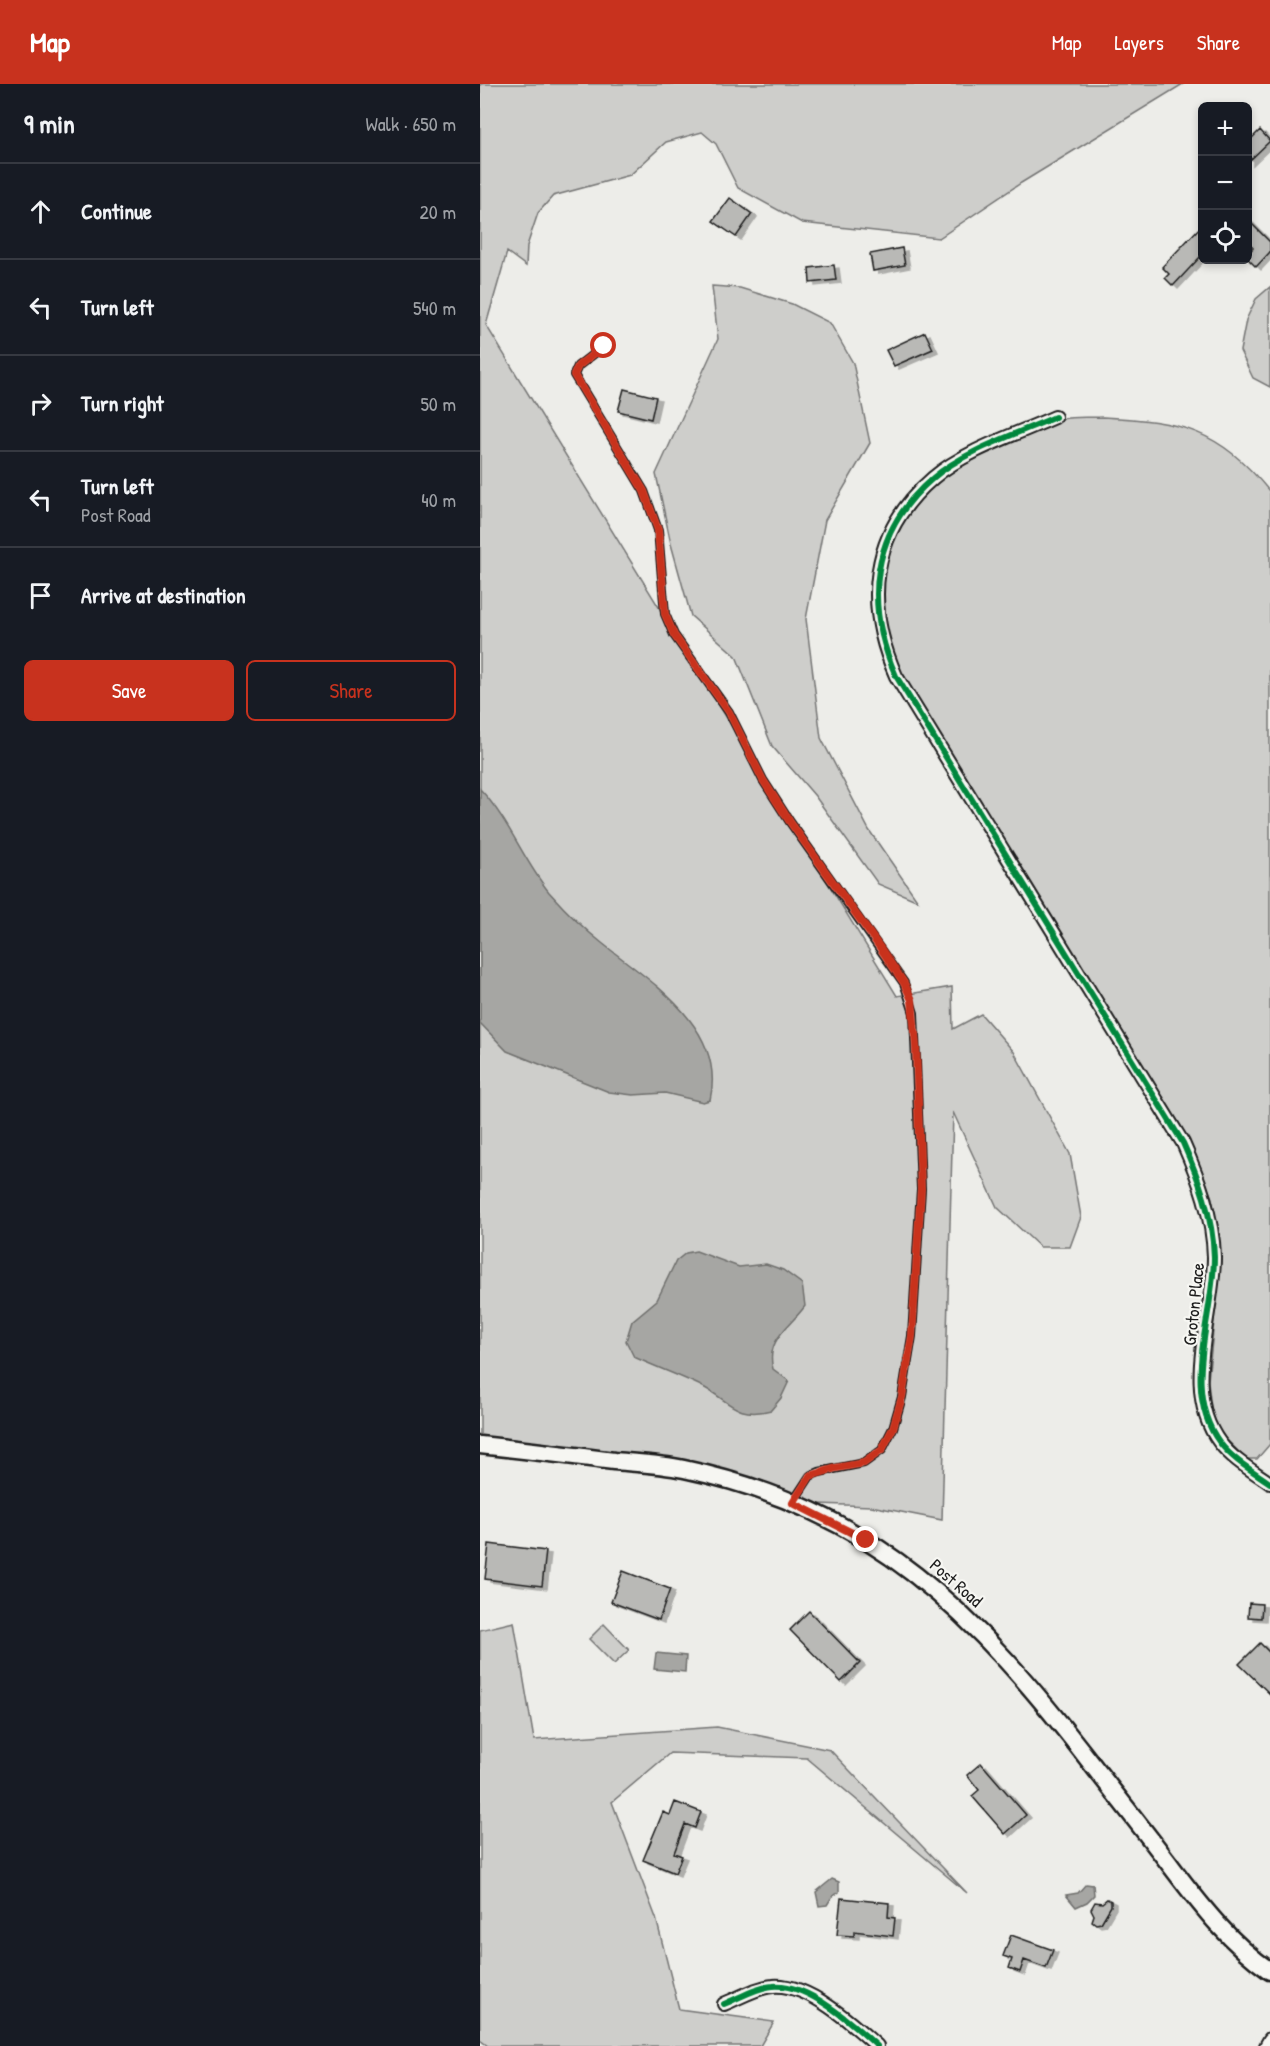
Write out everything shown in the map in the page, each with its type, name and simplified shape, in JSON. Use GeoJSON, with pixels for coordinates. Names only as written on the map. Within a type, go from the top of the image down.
{"type":"FeatureCollection","features":[{"type":"Feature","properties":{"kind":"main road","name":"Post Road"},"geometry":{"type":"LineString","coordinates":[[480,1445],[682,1468],[737,1482],[793,1503],[843,1527],[888,1554],[932,1587],[969,1619],[1048,1707],[1201,1906],[1234,1940],[1270,1971]]}},
{"type":"Feature","properties":{"kind":"street","name":"Groton Place"},"geometry":{"type":"LineString","coordinates":[[1055,417],[958,461],[934,477],[907,504],[891,531],[879,566],[877,622],[882,646],[896,676],[1183,1143],[1198,1177],[1208,1211],[1213,1274],[1201,1378],[1202,1404],[1209,1425],[1221,1444],[1237,1460],[1270,1482]]}},
{"type":"Feature","properties":{"kind":"street"},"geometry":{"type":"LineString","coordinates":[[724,2004],[762,1989],[784,1987],[814,1997],[856,2027],[877,2046]]}},
{"type":"Feature","properties":{"kind":"street"},"geometry":{"type":"LineString","coordinates":[[1266,2046],[1270,2039]]}},
{"type":"Feature","properties":{"kind":"lane"},"geometry":{"type":"LineString","coordinates":[[604,346],[578,366],[574,375],[644,491],[658,530],[665,614],[674,635],[729,712],[763,780],[790,822],[904,983],[914,1013],[921,1189],[912,1336],[902,1397],[893,1428],[882,1450],[864,1463],[827,1470],[810,1476],[793,1503]]}},
{"type":"Feature","properties":{"kind":"shaded area"},"geometry":{"type":"Polygon","coordinates":[[[480,84],[1183,84],[1021,183],[939,238],[802,223],[738,188],[716,144],[702,132],[666,142],[630,175],[553,196],[538,213],[527,246],[526,266],[507,252],[486,325],[897,996],[952,987],[953,1029],[981,1014],[1014,1052],[1070,1154],[1081,1217],[1070,1247],[1040,1247],[997,1207],[953,1112],[942,1520],[871,1506],[793,1503],[737,1482],[480,1445],[480,84]]]}},
{"type":"Feature","properties":{"kind":"shaded area"},"geometry":{"type":"Polygon","coordinates":[[[712,286],[740,288],[792,304],[830,323],[853,363],[870,443],[825,520],[806,619],[821,738],[869,830],[918,901],[878,884],[815,796],[772,746],[736,656],[691,616],[671,544],[656,474],[718,339],[712,286]]]}},
{"type":"Feature","properties":{"kind":"shaded area"},"geometry":{"type":"Polygon","coordinates":[[[1270,287],[1270,387],[1253,378],[1240,351],[1246,320],[1256,299],[1270,287]]]}},
{"type":"Feature","properties":{"kind":"shaded area"},"geometry":{"type":"Polygon","coordinates":[[[1103,417],[1155,422],[1197,432],[1233,454],[1270,492],[1270,1444],[1257,1459],[1246,1459],[1213,1426],[1208,1381],[1221,1251],[1212,1198],[1181,1126],[902,678],[885,624],[883,597],[885,571],[891,546],[902,522],[918,500],[939,479],[961,465],[1046,424],[1067,418],[1103,417]]]}},
{"type":"Feature","properties":{"kind":"shaded area"},"geometry":{"type":"Polygon","coordinates":[[[480,789],[500,814],[531,867],[549,892],[588,932],[661,990],[696,1028],[707,1050],[712,1074],[710,1100],[703,1102],[665,1093],[633,1095],[609,1092],[507,1051],[480,1023],[480,789]]]}},
{"type":"Feature","properties":{"kind":"shaded area"},"geometry":{"type":"Polygon","coordinates":[[[696,1251],[739,1267],[766,1264],[783,1270],[802,1284],[805,1306],[780,1334],[773,1350],[771,1359],[773,1369],[789,1381],[781,1398],[771,1410],[748,1412],[740,1410],[699,1385],[634,1357],[626,1341],[632,1321],[657,1300],[676,1261],[686,1253],[696,1251]]]}},
{"type":"Feature","properties":{"kind":"shaded area"},"geometry":{"type":"Polygon","coordinates":[[[514,1622],[534,1740],[717,1727],[830,1750],[967,1893],[807,1758],[670,1753],[612,1802],[656,1918],[679,2009],[774,2022],[760,2046],[488,2046],[480,2040],[480,1630],[514,1622]]]}},
{"type":"Feature","properties":{"kind":"shaded area"},"geometry":{"type":"Polygon","coordinates":[[[604,1624],[629,1650],[614,1664],[589,1639],[604,1624]]]}},
{"type":"Feature","properties":{"kind":"shaded area"},"geometry":{"type":"Polygon","coordinates":[[[656,1653],[686,1656],[685,1672],[654,1669],[656,1653]]]}},
{"type":"Feature","properties":{"kind":"shaded area"},"geometry":{"type":"Polygon","coordinates":[[[832,1879],[839,1882],[839,1892],[827,1905],[819,1906],[816,1892],[832,1879]]]}},
{"type":"Feature","properties":{"kind":"shaded area"},"geometry":{"type":"Polygon","coordinates":[[[1086,1884],[1093,1885],[1094,1895],[1087,1902],[1076,1907],[1066,1895],[1078,1893],[1086,1884]]]}},
{"type":"Feature","properties":{"kind":"building"},"geometry":{"type":"Polygon","coordinates":[[[1260,130],[1270,141],[1252,158],[1252,156],[1252,138],[1260,130]]]}},
{"type":"Feature","properties":{"kind":"building"},"geometry":{"type":"Polygon","coordinates":[[[730,198],[752,214],[736,237],[713,221],[730,198]]]}},
{"type":"Feature","properties":{"kind":"building"},"geometry":{"type":"Polygon","coordinates":[[[1252,224],[1270,242],[1270,252],[1256,267],[1252,263],[1252,224]]]}},
{"type":"Feature","properties":{"kind":"building"},"geometry":{"type":"Polygon","coordinates":[[[1198,229],[1198,259],[1173,286],[1165,278],[1169,274],[1162,267],[1198,229]]]}},
{"type":"Feature","properties":{"kind":"building"},"geometry":{"type":"Polygon","coordinates":[[[902,248],[905,265],[873,271],[870,254],[902,248]]]}},
{"type":"Feature","properties":{"kind":"building"},"geometry":{"type":"Polygon","coordinates":[[[834,265],[836,280],[810,283],[809,268],[834,265]]]}},
{"type":"Feature","properties":{"kind":"building"},"geometry":{"type":"Polygon","coordinates":[[[925,332],[933,349],[894,366],[886,350],[925,332]]]}},
{"type":"Feature","properties":{"kind":"building"},"geometry":{"type":"Polygon","coordinates":[[[624,389],[656,397],[651,419],[618,411],[624,389]]]}},
{"type":"Feature","properties":{"kind":"building"},"geometry":{"type":"Polygon","coordinates":[[[489,1544],[546,1551],[542,1586],[485,1579],[489,1544]]]}},
{"type":"Feature","properties":{"kind":"building"},"geometry":{"type":"Polygon","coordinates":[[[623,1571],[670,1589],[659,1620],[611,1602],[623,1571]]]}},
{"type":"Feature","properties":{"kind":"building"},"geometry":{"type":"Polygon","coordinates":[[[1249,1603],[1262,1604],[1261,1618],[1248,1617],[1249,1603]]]}},
{"type":"Feature","properties":{"kind":"building"},"geometry":{"type":"Polygon","coordinates":[[[809,1611],[860,1663],[841,1682],[790,1630],[809,1611]]]}},
{"type":"Feature","properties":{"kind":"building"},"geometry":{"type":"Polygon","coordinates":[[[1260,1643],[1270,1653],[1270,1694],[1239,1664],[1260,1643]]]}},
{"type":"Feature","properties":{"kind":"building"},"geometry":{"type":"Polygon","coordinates":[[[981,1763],[1026,1815],[1005,1834],[972,1796],[979,1790],[967,1775],[981,1763]]]}},
{"type":"Feature","properties":{"kind":"building"},"geometry":{"type":"Polygon","coordinates":[[[675,1802],[701,1812],[695,1828],[685,1824],[674,1853],[682,1856],[675,1873],[643,1860],[663,1812],[670,1815],[675,1802]]]}},
{"type":"Feature","properties":{"kind":"building"},"geometry":{"type":"Polygon","coordinates":[[[841,1898],[889,1903],[888,1917],[895,1918],[893,1936],[854,1931],[854,1936],[837,1935],[841,1898]]]}},
{"type":"Feature","properties":{"kind":"building"},"geometry":{"type":"Polygon","coordinates":[[[1107,1899],[1111,1901],[1111,1906],[1101,1923],[1096,1924],[1092,1921],[1094,1915],[1091,1909],[1095,1902],[1102,1903],[1107,1899]]]}},
{"type":"Feature","properties":{"kind":"building"},"geometry":{"type":"Polygon","coordinates":[[[1011,1935],[1053,1950],[1046,1968],[1024,1960],[1020,1972],[1009,1968],[1012,1959],[1003,1956],[1011,1935]]]}},
{"type":"Feature","properties":{"kind":"cycle path"},"geometry":{"type":"LineString","coordinates":[[1055,417],[960,459],[933,478],[912,499],[896,522],[885,545],[879,570],[877,596],[879,622],[896,676],[1183,1143],[1204,1198],[1213,1242],[1213,1280],[1202,1353],[1202,1400],[1208,1422],[1220,1443],[1237,1460],[1270,1483]]}},
{"type":"Feature","properties":{"kind":"cycle path"},"geometry":{"type":"LineString","coordinates":[[724,2004],[761,1988],[787,1987],[801,1991],[829,2007],[877,2046]]}},
{"type":"Feature","properties":{"kind":"route"},"geometry":{"type":"LineString","coordinates":[[604,346],[578,366],[574,375],[604,422],[626,465],[644,491],[658,530],[665,614],[674,635],[729,712],[763,780],[790,822],[881,949],[904,983],[912,1000],[916,1046],[921,1189],[912,1336],[902,1397],[893,1428],[882,1450],[864,1463],[810,1476],[804,1481],[793,1503],[866,1540]]}}]}
